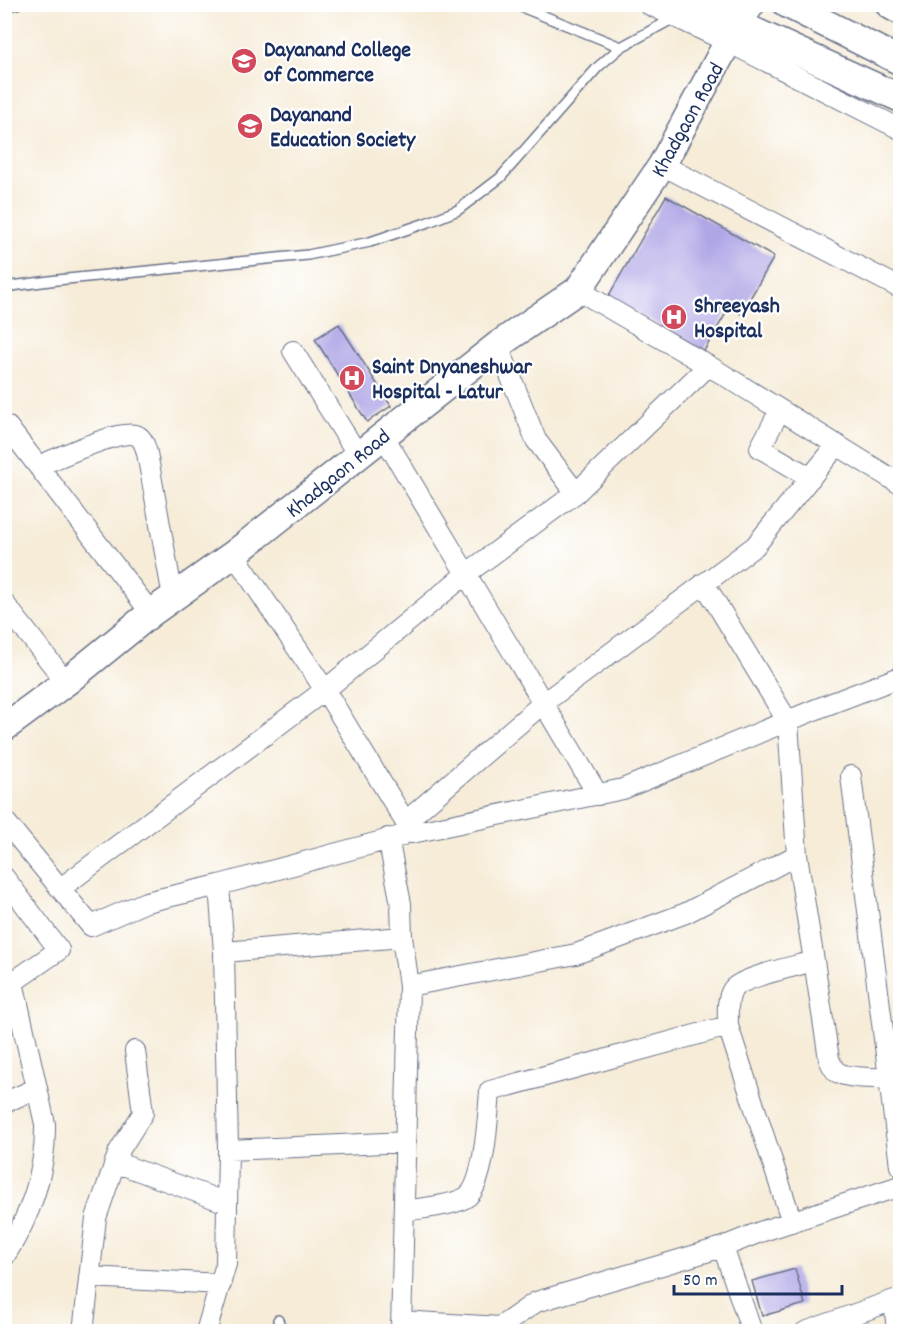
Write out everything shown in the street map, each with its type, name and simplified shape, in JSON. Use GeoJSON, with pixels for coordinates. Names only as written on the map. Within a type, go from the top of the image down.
{"type":"FeatureCollection","features":[{"type":"Feature","properties":{"kind":"main road"},"geometry":{"type":"LineString","coordinates":[[891,4],[900,9]]}},
{"type":"Feature","properties":{"kind":"street"},"geometry":{"type":"LineString","coordinates":[[648,4],[739,24],[900,98]]}},
{"type":"Feature","properties":{"kind":"street"},"geometry":{"type":"LineString","coordinates":[[787,4],[900,61]]}},
{"type":"Feature","properties":{"kind":"street"},"geometry":{"type":"LineString","coordinates":[[739,24],[900,129]]}},
{"type":"Feature","properties":{"kind":"street","name":"Khadgaon Road"},"geometry":{"type":"LineString","coordinates":[[4,728],[66,682],[151,613],[234,554],[498,345],[578,290],[662,165],[739,24]]}},
{"type":"Feature","properties":{"kind":"street"},"geometry":{"type":"LineString","coordinates":[[662,165],[900,288]]}},
{"type":"Feature","properties":{"kind":"street"},"geometry":{"type":"LineString","coordinates":[[578,290],[708,366],[900,484]]}},
{"type":"Feature","properties":{"kind":"street"},"geometry":{"type":"LineString","coordinates":[[498,345],[536,440],[576,493]]}},
{"type":"Feature","properties":{"kind":"street"},"geometry":{"type":"LineString","coordinates":[[292,351],[358,455]]}},
{"type":"Feature","properties":{"kind":"street"},"geometry":{"type":"LineString","coordinates":[[61,888],[325,690],[465,574],[576,493],[708,366]]}},
{"type":"Feature","properties":{"kind":"street"},"geometry":{"type":"LineString","coordinates":[[780,410],[760,448],[811,478]]}},
{"type":"Feature","properties":{"kind":"street"},"geometry":{"type":"LineString","coordinates":[[8,427],[151,613]]}},
{"type":"Feature","properties":{"kind":"street"},"geometry":{"type":"LineString","coordinates":[[38,466],[105,439],[130,434],[139,437],[145,444],[147,453],[173,597]]}},
{"type":"Feature","properties":{"kind":"street"},"geometry":{"type":"LineString","coordinates":[[383,435],[598,795]]}},
{"type":"Feature","properties":{"kind":"street"},"geometry":{"type":"LineString","coordinates":[[4,820],[91,926],[146,902],[219,885],[388,838],[409,827],[542,704],[755,546],[837,445]]}},
{"type":"Feature","properties":{"kind":"street"},"geometry":{"type":"LineString","coordinates":[[234,554],[325,690],[409,827]]}},
{"type":"Feature","properties":{"kind":"street"},"geometry":{"type":"LineString","coordinates":[[704,583],[788,722],[797,855],[829,1059],[836,1071],[844,1075],[895,1078]]}},
{"type":"Feature","properties":{"kind":"street"},"geometry":{"type":"LineString","coordinates":[[4,603],[66,682]]}},
{"type":"Feature","properties":{"kind":"street"},"geometry":{"type":"LineString","coordinates":[[409,827],[623,789],[900,677]]}},
{"type":"Feature","properties":{"kind":"street"},"geometry":{"type":"LineString","coordinates":[[851,776],[895,1078],[900,1166]]}},
{"type":"Feature","properties":{"kind":"street"},"geometry":{"type":"LineString","coordinates":[[388,838],[401,904],[402,937],[409,986],[401,1326],[500,1327],[536,1302],[723,1247],[900,1186]]}},
{"type":"Feature","properties":{"kind":"street"},"geometry":{"type":"LineString","coordinates":[[409,986],[576,954],[686,914],[797,855]]}},
{"type":"Feature","properties":{"kind":"street"},"geometry":{"type":"LineString","coordinates":[[4,877],[59,950],[13,982],[45,1124],[46,1147],[39,1184],[20,1233],[4,1257]]}},
{"type":"Feature","properties":{"kind":"street"},"geometry":{"type":"LineString","coordinates":[[206,1332],[226,1264],[228,1150],[224,952],[219,885]]}},
{"type":"Feature","properties":{"kind":"street"},"geometry":{"type":"LineString","coordinates":[[224,952],[402,937]]}},
{"type":"Feature","properties":{"kind":"street"},"geometry":{"type":"LineString","coordinates":[[792,1222],[728,1026],[728,1004],[732,990],[739,984],[814,961]]}},
{"type":"Feature","properties":{"kind":"street"},"geometry":{"type":"LineString","coordinates":[[404,1211],[457,1202],[469,1195],[480,1174],[490,1091],[728,1026]]}},
{"type":"Feature","properties":{"kind":"street"},"geometry":{"type":"LineString","coordinates":[[83,1332],[96,1218],[119,1150],[143,1113],[135,1051]]}},
{"type":"Feature","properties":{"kind":"street"},"geometry":{"type":"LineString","coordinates":[[4,1103],[37,1088]]}},
{"type":"Feature","properties":{"kind":"street"},"geometry":{"type":"LineString","coordinates":[[228,1150],[406,1142]]}},
{"type":"Feature","properties":{"kind":"street"},"geometry":{"type":"LineString","coordinates":[[115,1162],[227,1203]]}},
{"type":"Feature","properties":{"kind":"street"},"geometry":{"type":"LineString","coordinates":[[723,1247],[752,1332]]}},
{"type":"Feature","properties":{"kind":"street"},"geometry":{"type":"LineString","coordinates":[[89,1277],[221,1284]]}},
{"type":"Feature","properties":{"kind":"street"},"geometry":{"type":"LineString","coordinates":[[805,1332],[897,1299],[897,1332]]}},
{"type":"Feature","properties":{"kind":"lane"},"geometry":{"type":"LineString","coordinates":[[4,7],[17,4]]}},
{"type":"Feature","properties":{"kind":"lane"},"geometry":{"type":"LineString","coordinates":[[514,4],[621,47]]}},
{"type":"Feature","properties":{"kind":"lane"},"geometry":{"type":"LineString","coordinates":[[4,287],[308,255],[370,242],[426,224],[458,210],[500,178],[598,67],[621,47],[685,11]]}},
{"type":"Feature","properties":{"kind":"lane"},"geometry":{"type":"LineString","coordinates":[[278,1320],[282,1332]]}},
{"type":"Feature","properties":{"kind":"building"},"geometry":{"type":"Polygon","coordinates":[[[666,196],[774,257],[741,314],[729,308],[704,351],[608,297],[666,196]]]}},
{"type":"Feature","properties":{"kind":"building"},"geometry":{"type":"Polygon","coordinates":[[[339,324],[391,406],[367,422],[315,339],[339,324]]]}},
{"type":"Feature","properties":{"kind":"building"},"geometry":{"type":"Polygon","coordinates":[[[795,1269],[805,1304],[762,1316],[752,1281],[795,1269]]]}},
{"type":"Feature","properties":{"kind":"place","name":"Dayanand College of Commerce"},"geometry":{"type":"Point","coordinates":[244,61]}},
{"type":"Feature","properties":{"kind":"place","name":"Dayanand Education Society"},"geometry":{"type":"Point","coordinates":[250,126]}},
{"type":"Feature","properties":{"kind":"place","name":"Shreeyash Hospital"},"geometry":{"type":"Point","coordinates":[674,317]}},
{"type":"Feature","properties":{"kind":"place","name":"Saint Dnyaneshwar Hospital - Latur"},"geometry":{"type":"Point","coordinates":[352,378]}}]}
